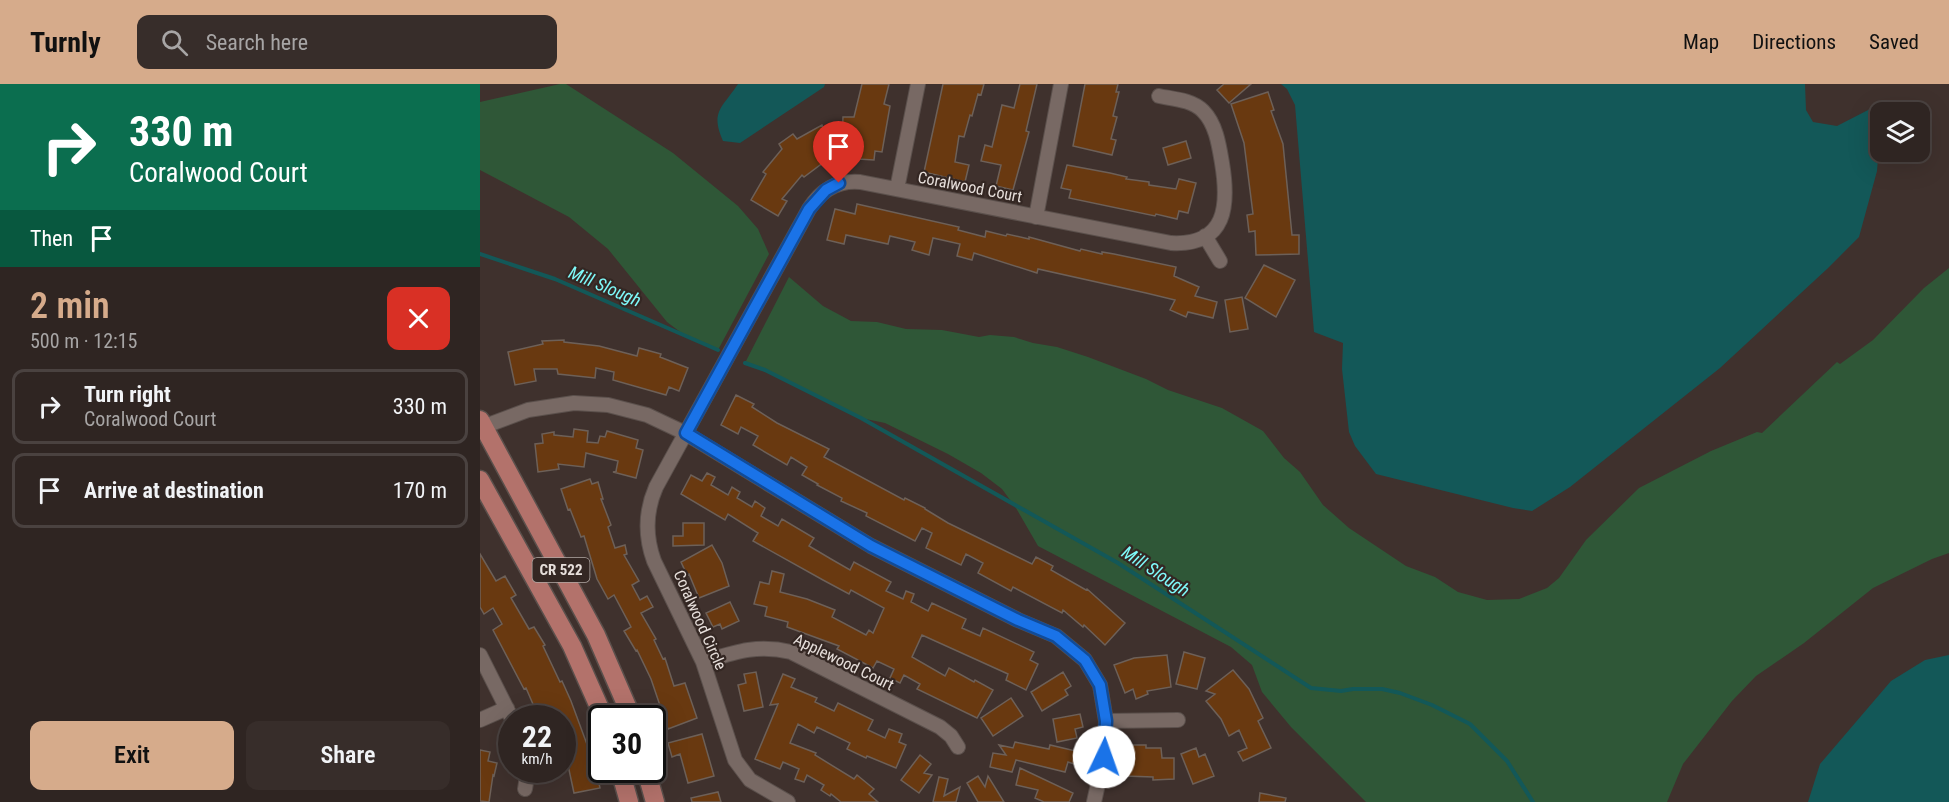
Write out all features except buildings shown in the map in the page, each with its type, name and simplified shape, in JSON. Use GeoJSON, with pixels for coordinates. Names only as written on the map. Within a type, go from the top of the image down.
{"type":"FeatureCollection","features":[{"type":"Feature","properties":{"kind":"main road","name":"CR 522"},"geometry":{"type":"LineString","coordinates":[[481,424],[597,635],[627,705]]}},
{"type":"Feature","properties":{"kind":"main road","name":"CR 522"},"geometry":{"type":"LineString","coordinates":[[480,480],[572,646],[598,705]]}},
{"type":"Feature","properties":{"kind":"main road"},"geometry":{"type":"LineString","coordinates":[[624,783],[629,802]]}},
{"type":"Feature","properties":{"kind":"main road"},"geometry":{"type":"LineString","coordinates":[[650,783],[655,802]]}},
{"type":"Feature","properties":{"kind":"street"},"geometry":{"type":"LineString","coordinates":[[897,189],[918,84]]}},
{"type":"Feature","properties":{"kind":"street"},"geometry":{"type":"LineString","coordinates":[[1036,216],[1061,84]]}},
{"type":"Feature","properties":{"kind":"street"},"geometry":{"type":"LineString","coordinates":[[1159,96],[1192,104],[1198,107],[1211,122],[1217,139],[1225,182],[1225,206],[1216,226],[1204,236],[1220,261]]}},
{"type":"Feature","properties":{"kind":"street","name":"Coralwood Court"},"geometry":{"type":"LineString","coordinates":[[686,433],[814,201],[826,190],[846,182],[860,182],[1171,243],[1193,242],[1204,236]]}},
{"type":"Feature","properties":{"kind":"street"},"geometry":{"type":"LineString","coordinates":[[481,424],[528,410],[574,402],[608,405],[647,415],[686,433],[871,546],[1018,620],[1056,636],[1085,660],[1100,685],[1106,721],[1104,757],[1094,802]]}},
{"type":"Feature","properties":{"kind":"street","name":"Coralwood Circle"},"geometry":{"type":"LineString","coordinates":[[686,433],[652,496],[647,536],[654,561],[704,663],[739,767],[757,785],[788,802]]}},
{"type":"Feature","properties":{"kind":"street","name":"Applewood Court"},"geometry":{"type":"LineString","coordinates":[[704,663],[751,648],[770,648],[791,652],[940,727],[951,736],[958,747]]}},
{"type":"Feature","properties":{"kind":"street"},"geometry":{"type":"LineString","coordinates":[[480,656],[504,705]]}},
{"type":"Feature","properties":{"kind":"street"},"geometry":{"type":"LineString","coordinates":[[480,720],[498,716]]}},
{"type":"Feature","properties":{"kind":"street"},"geometry":{"type":"LineString","coordinates":[[1106,721],[1178,720]]}},
{"type":"Feature","properties":{"kind":"street"},"geometry":{"type":"LineString","coordinates":[[525,789],[526,783]]}},
{"type":"Feature","properties":{"kind":"green space","name":"Mill Slough"},"geometry":{"type":"Polygon","coordinates":[[[566,84],[673,153],[738,206],[758,229],[769,254],[718,350],[683,334],[667,322],[608,249],[569,217],[480,170],[480,102],[566,84]]]}},
{"type":"Feature","properties":{"kind":"green space","name":"Mill Slough"},"geometry":{"type":"Polygon","coordinates":[[[1949,268],[1949,553],[1873,588],[1804,643],[1756,676],[1732,701],[1683,764],[1667,802],[1366,802],[1291,727],[1262,692],[1252,665],[1231,647],[1038,546],[1002,489],[981,473],[885,423],[861,418],[765,370],[745,363],[789,277],[823,306],[851,321],[877,322],[906,329],[942,330],[979,337],[990,335],[1014,337],[1057,347],[1146,379],[1168,390],[1222,408],[1263,431],[1284,458],[1300,472],[1323,505],[1349,528],[1406,566],[1435,577],[1458,592],[1487,600],[1519,599],[1547,588],[1559,578],[1586,540],[1639,488],[1711,451],[1757,432],[1762,433],[1837,362],[1840,364],[1873,340],[1924,288],[1949,268]]]}},
{"type":"Feature","properties":{"kind":"water"},"geometry":{"type":"Polygon","coordinates":[[[738,84],[825,84],[824,87],[740,143],[723,141],[718,123],[723,105],[738,84]]]}},
{"type":"Feature","properties":{"kind":"water"},"geometry":{"type":"Polygon","coordinates":[[[1281,84],[1805,84],[1806,110],[1813,122],[1837,126],[1870,109],[1870,162],[1878,162],[1877,171],[1859,237],[1827,269],[1720,368],[1570,487],[1532,511],[1376,474],[1355,446],[1349,432],[1342,369],[1343,343],[1314,332],[1295,105],[1287,89],[1281,84]]]}},
{"type":"Feature","properties":{"kind":"water"},"geometry":{"type":"Polygon","coordinates":[[[1949,655],[1949,802],[1808,802],[1820,764],[1891,681],[1925,660],[1949,655]]]}},
{"type":"Feature","properties":{"kind":"waterway","name":"Mill Slough"},"geometry":{"type":"LineString","coordinates":[[480,254],[555,279],[718,350]]}},
{"type":"Feature","properties":{"kind":"waterway","name":"Mill Slough"},"geometry":{"type":"LineString","coordinates":[[745,363],[765,370],[861,418],[1118,563],[1311,688],[1341,691],[1382,689],[1400,693],[1432,705],[1470,724],[1507,761],[1533,802]]}},
{"type":"Feature","properties":{"kind":"route"},"geometry":{"type":"LineString","coordinates":[[839,183],[819,195],[809,209],[686,433],[871,546],[1018,620],[1056,636],[1085,660],[1100,685],[1106,721],[1104,757]]}}]}
